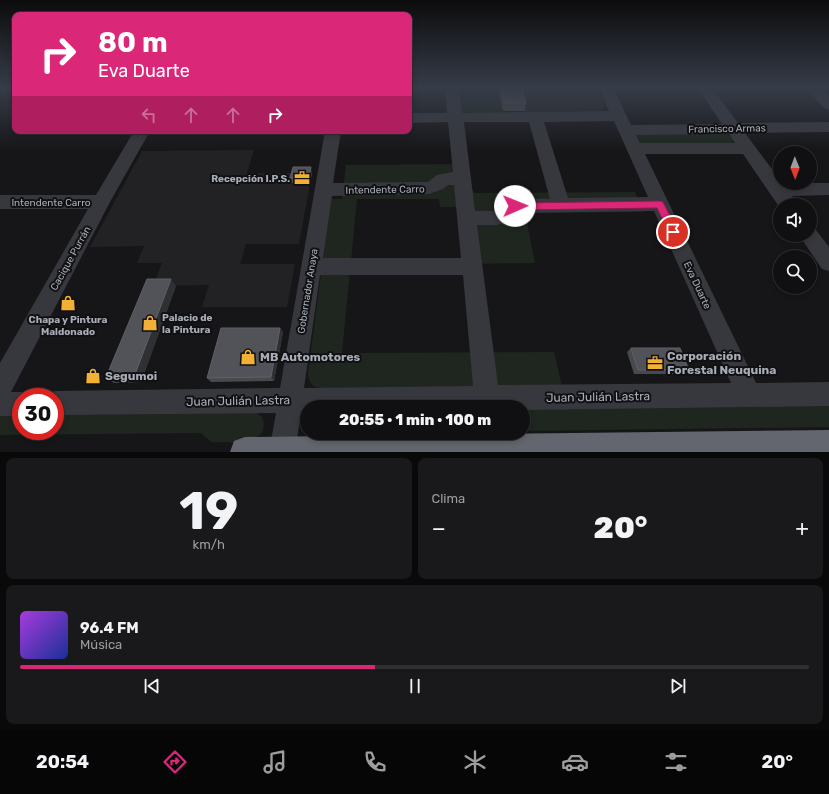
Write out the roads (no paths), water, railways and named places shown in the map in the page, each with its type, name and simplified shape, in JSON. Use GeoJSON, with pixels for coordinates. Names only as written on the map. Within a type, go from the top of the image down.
{"type":"FeatureCollection","features":[{"type":"Feature","properties":{"kind":"highway"},"geometry":{"type":"LineString","coordinates":[[245,452],[829,445]]}},
{"type":"Feature","properties":{"kind":"street"},"geometry":{"type":"LineString","coordinates":[[455,109],[487,398]]}},
{"type":"Feature","properties":{"kind":"street","name":"Eva Duarte"},"geometry":{"type":"LineString","coordinates":[[616,109],[749,395]]}},
{"type":"Feature","properties":{"kind":"street"},"geometry":{"type":"LineString","coordinates":[[720,109],[773,184]]}},
{"type":"Feature","properties":{"kind":"street"},"geometry":{"type":"LineString","coordinates":[[535,117],[561,206]]}},
{"type":"Feature","properties":{"kind":"street","name":"Francisco Armas"},"geometry":{"type":"LineString","coordinates":[[412,118],[535,117],[733,128],[829,127]]}},
{"type":"Feature","properties":{"kind":"street","name":"Cacique Purrán"},"geometry":{"type":"LineString","coordinates":[[0,387],[101,202],[140,134]]}},
{"type":"Feature","properties":{"kind":"street","name":"Gobernador Anaya"},"geometry":{"type":"LineString","coordinates":[[282,452],[332,134]]}},
{"type":"Feature","properties":{"kind":"street","name":"Francisco Armas"},"geometry":{"type":"LineString","coordinates":[[634,149],[747,148]]}},
{"type":"Feature","properties":{"kind":"street","name":"Intendente Carro"},"geometry":{"type":"LineString","coordinates":[[323,190],[429,188],[436,185],[443,178],[462,178]]}},
{"type":"Feature","properties":{"kind":"street"},"geometry":{"type":"LineString","coordinates":[[817,189],[829,189]]}},
{"type":"Feature","properties":{"kind":"street"},"geometry":{"type":"LineString","coordinates":[[777,190],[783,198]]}},
{"type":"Feature","properties":{"kind":"street","name":"Intendente Carro"},"geometry":{"type":"LineString","coordinates":[[0,202],[101,202]]}},
{"type":"Feature","properties":{"kind":"street"},"geometry":{"type":"LineString","coordinates":[[467,218],[497,218],[510,207],[660,204]]}},
{"type":"Feature","properties":{"kind":"street"},"geometry":{"type":"LineString","coordinates":[[814,242],[829,263]]}},
{"type":"Feature","properties":{"kind":"street"},"geometry":{"type":"LineString","coordinates":[[311,267],[472,266]]}},
{"type":"Feature","properties":{"kind":"street","name":"Juan Julián Lastra"},"geometry":{"type":"LineString","coordinates":[[64,403],[829,394]]}},
{"type":"Feature","properties":{"kind":"street"},"geometry":{"type":"LineString","coordinates":[[0,404],[12,404]]}},
{"type":"Feature","properties":{"kind":"place","name":"Recepción I.P.S."},"geometry":{"type":"Point","coordinates":[302,178]}},
{"type":"Feature","properties":{"kind":"place","name":"Chapa y Pintura Maldonado"},"geometry":{"type":"Point","coordinates":[68,303]}},
{"type":"Feature","properties":{"kind":"place","name":"Palacio de la Pintura"},"geometry":{"type":"Point","coordinates":[150,323]}},
{"type":"Feature","properties":{"kind":"place","name":"MB Automotores"},"geometry":{"type":"Point","coordinates":[248,357]}},
{"type":"Feature","properties":{"kind":"place","name":"Corporación Forestal Neuquina"},"geometry":{"type":"Point","coordinates":[655,363]}},
{"type":"Feature","properties":{"kind":"place","name":"Segumoi"},"geometry":{"type":"Point","coordinates":[93,376]}}]}
